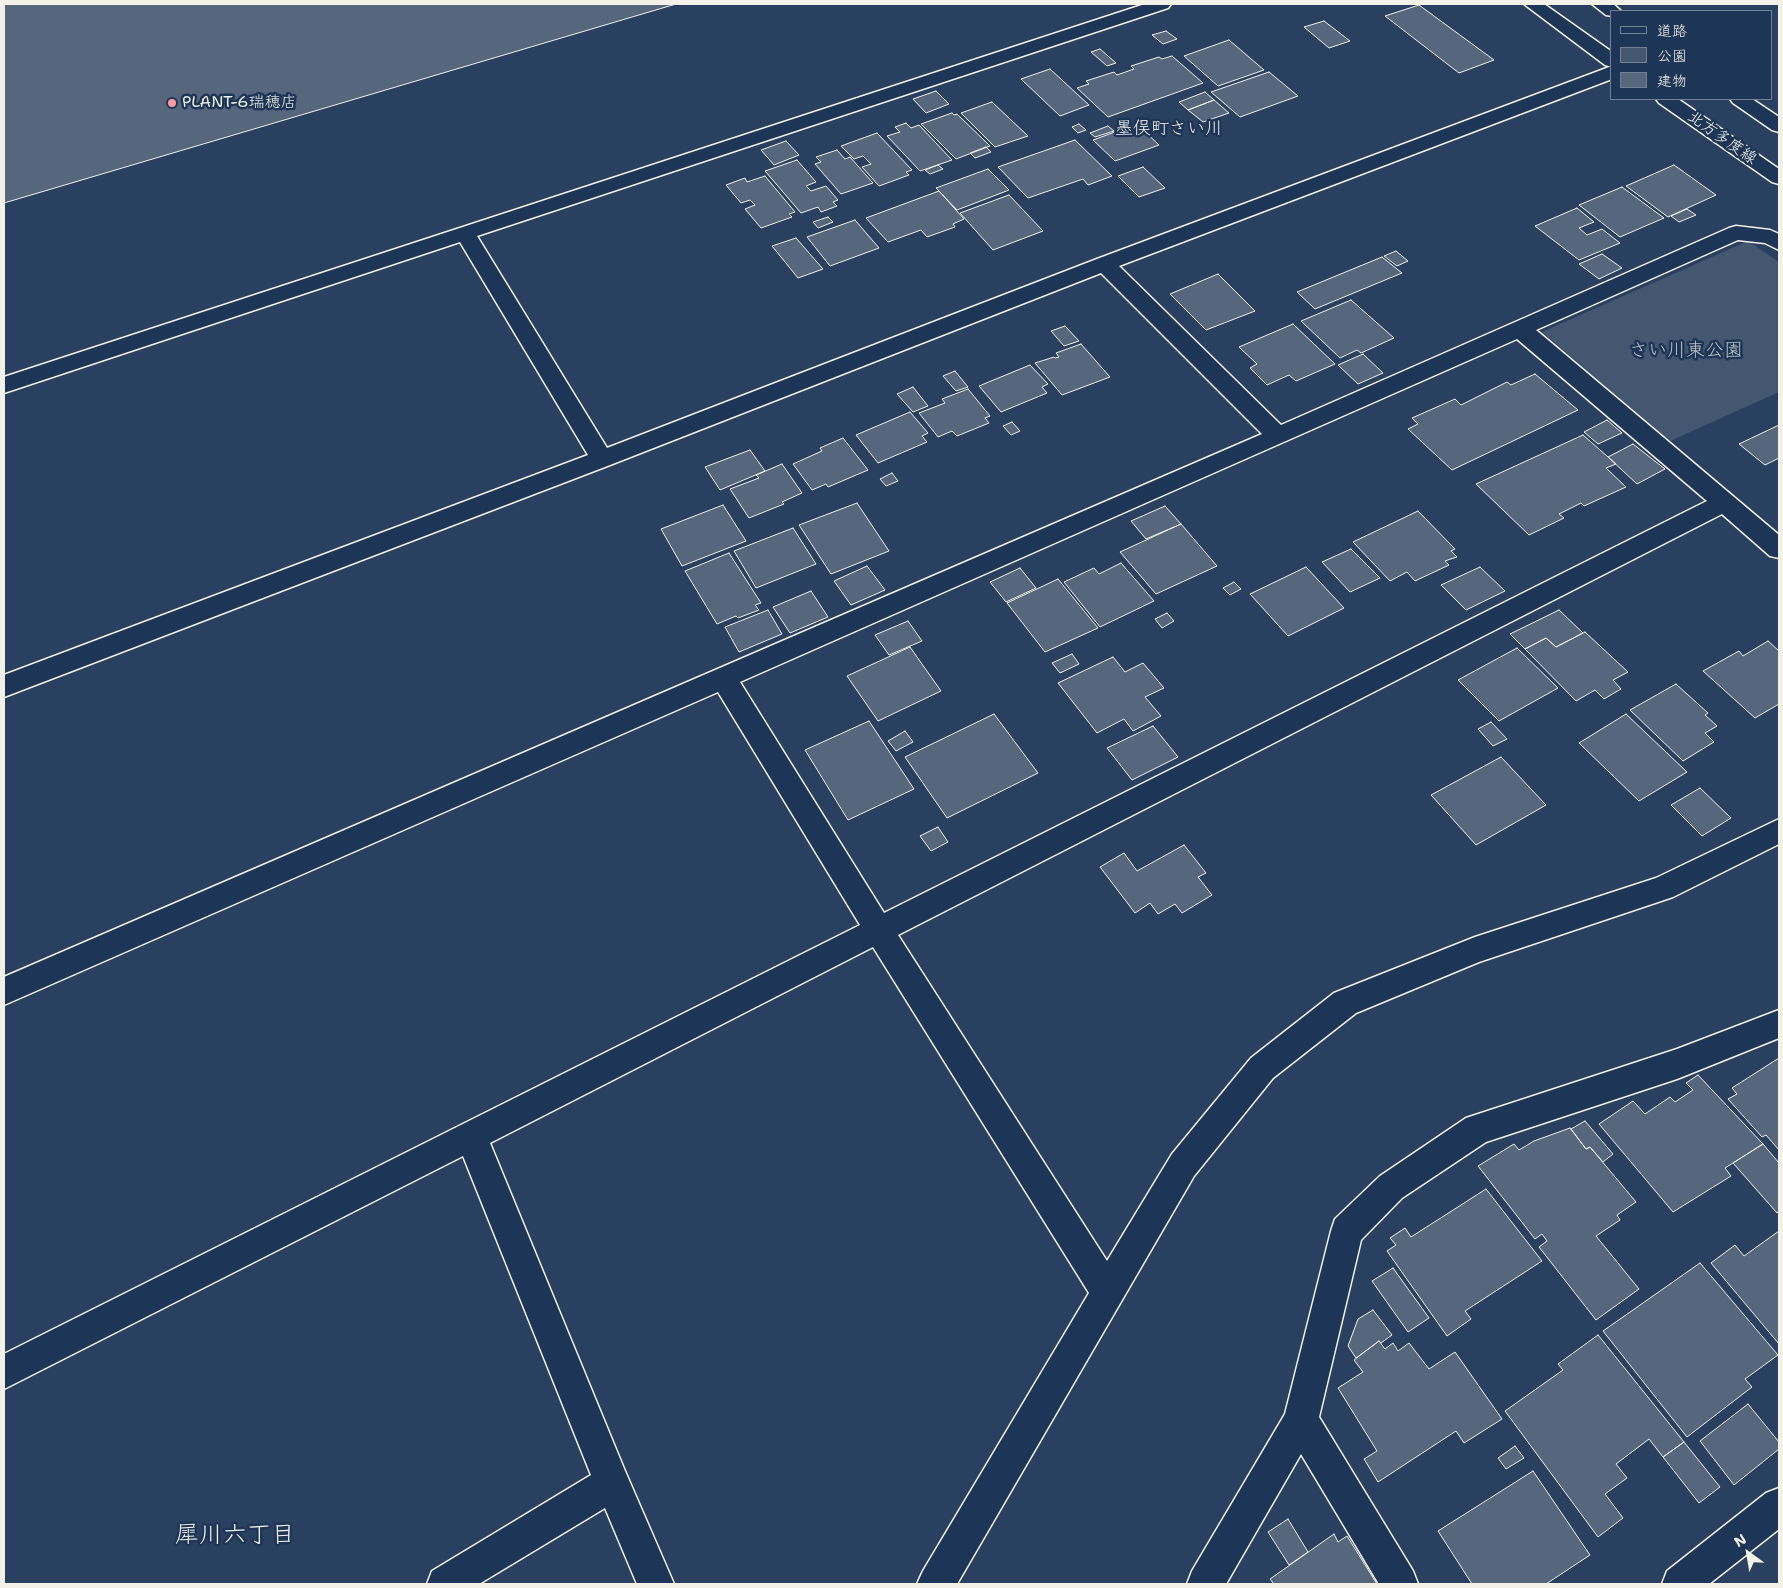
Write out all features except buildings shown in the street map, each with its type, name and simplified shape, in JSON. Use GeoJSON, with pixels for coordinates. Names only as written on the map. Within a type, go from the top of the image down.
{"type":"FeatureCollection","features":[{"type":"Feature","properties":{"kind":"street"},"geometry":{"type":"LineString","coordinates":[[4,385],[1162,4]]}},
{"type":"Feature","properties":{"kind":"street"},"geometry":{"type":"LineString","coordinates":[[1533,4],[1610,60]]}},
{"type":"Feature","properties":{"kind":"street"},"geometry":{"type":"LineString","coordinates":[[4,686],[602,459],[1104,264],[1610,73]]}},
{"type":"Feature","properties":{"kind":"street","name":"北方多度線"},"geometry":{"type":"LineString","coordinates":[[1667,100],[1779,178]]}},
{"type":"Feature","properties":{"kind":"street"},"geometry":{"type":"LineString","coordinates":[[1741,100],[1779,126]]}},
{"type":"Feature","properties":{"kind":"street"},"geometry":{"type":"LineString","coordinates":[[465,233],[602,459]]}},
{"type":"Feature","properties":{"kind":"street"},"geometry":{"type":"LineString","coordinates":[[4,991],[1278,436],[1736,233],[1770,237],[1779,243]]}},
{"type":"Feature","properties":{"kind":"street"},"geometry":{"type":"LineString","coordinates":[[1104,264],[1278,436]]}},
{"type":"Feature","properties":{"kind":"street"},"geometry":{"type":"LineString","coordinates":[[1519,328],[1779,549]]}},
{"type":"Feature","properties":{"kind":"street"},"geometry":{"type":"LineString","coordinates":[[4,1372],[1724,503]]}},
{"type":"Feature","properties":{"kind":"street"},"geometry":{"type":"LineString","coordinates":[[723,678],[879,931],[1107,1291]]}},
{"type":"Feature","properties":{"kind":"street"},"geometry":{"type":"LineString","coordinates":[[936,1584],[1182,1164],[1262,1068],[1345,1003],[1475,950],[1663,888],[1779,831]]}},
{"type":"Feature","properties":{"kind":"street"},"geometry":{"type":"LineString","coordinates":[[1205,1584],[1301,1420],[1347,1231],[1392,1187],[1477,1129],[1677,1064],[1779,1024]]}},
{"type":"Feature","properties":{"kind":"street"},"geometry":{"type":"LineString","coordinates":[[471,1136],[612,1483],[656,1584]]}},
{"type":"Feature","properties":{"kind":"street"},"geometry":{"type":"LineString","coordinates":[[1301,1420],[1400,1584]]}},
{"type":"Feature","properties":{"kind":"street"},"geometry":{"type":"LineString","coordinates":[[445,1584],[612,1483]]}},
{"type":"Feature","properties":{"kind":"street"},"geometry":{"type":"LineString","coordinates":[[1680,1584],[1779,1506]]}},
{"type":"Feature","properties":{"kind":"green space","name":"さい川東公園"},"geometry":{"type":"Polygon","coordinates":[[[1748,241],[1779,262],[1779,392],[1670,441],[1542,332],[1748,241]]]}},
{"type":"Feature","properties":{"kind":"place","name":"PLANT-6瑞穂店"},"geometry":{"type":"Point","coordinates":[172,103]}},
{"type":"Feature","properties":{"kind":"district","name":"墨俣町さい川"},"geometry":{"type":"Point","coordinates":[1169,129]}},
{"type":"Feature","properties":{"kind":"district","name":"犀川六丁目"},"geometry":{"type":"Point","coordinates":[235,1536]}}]}
